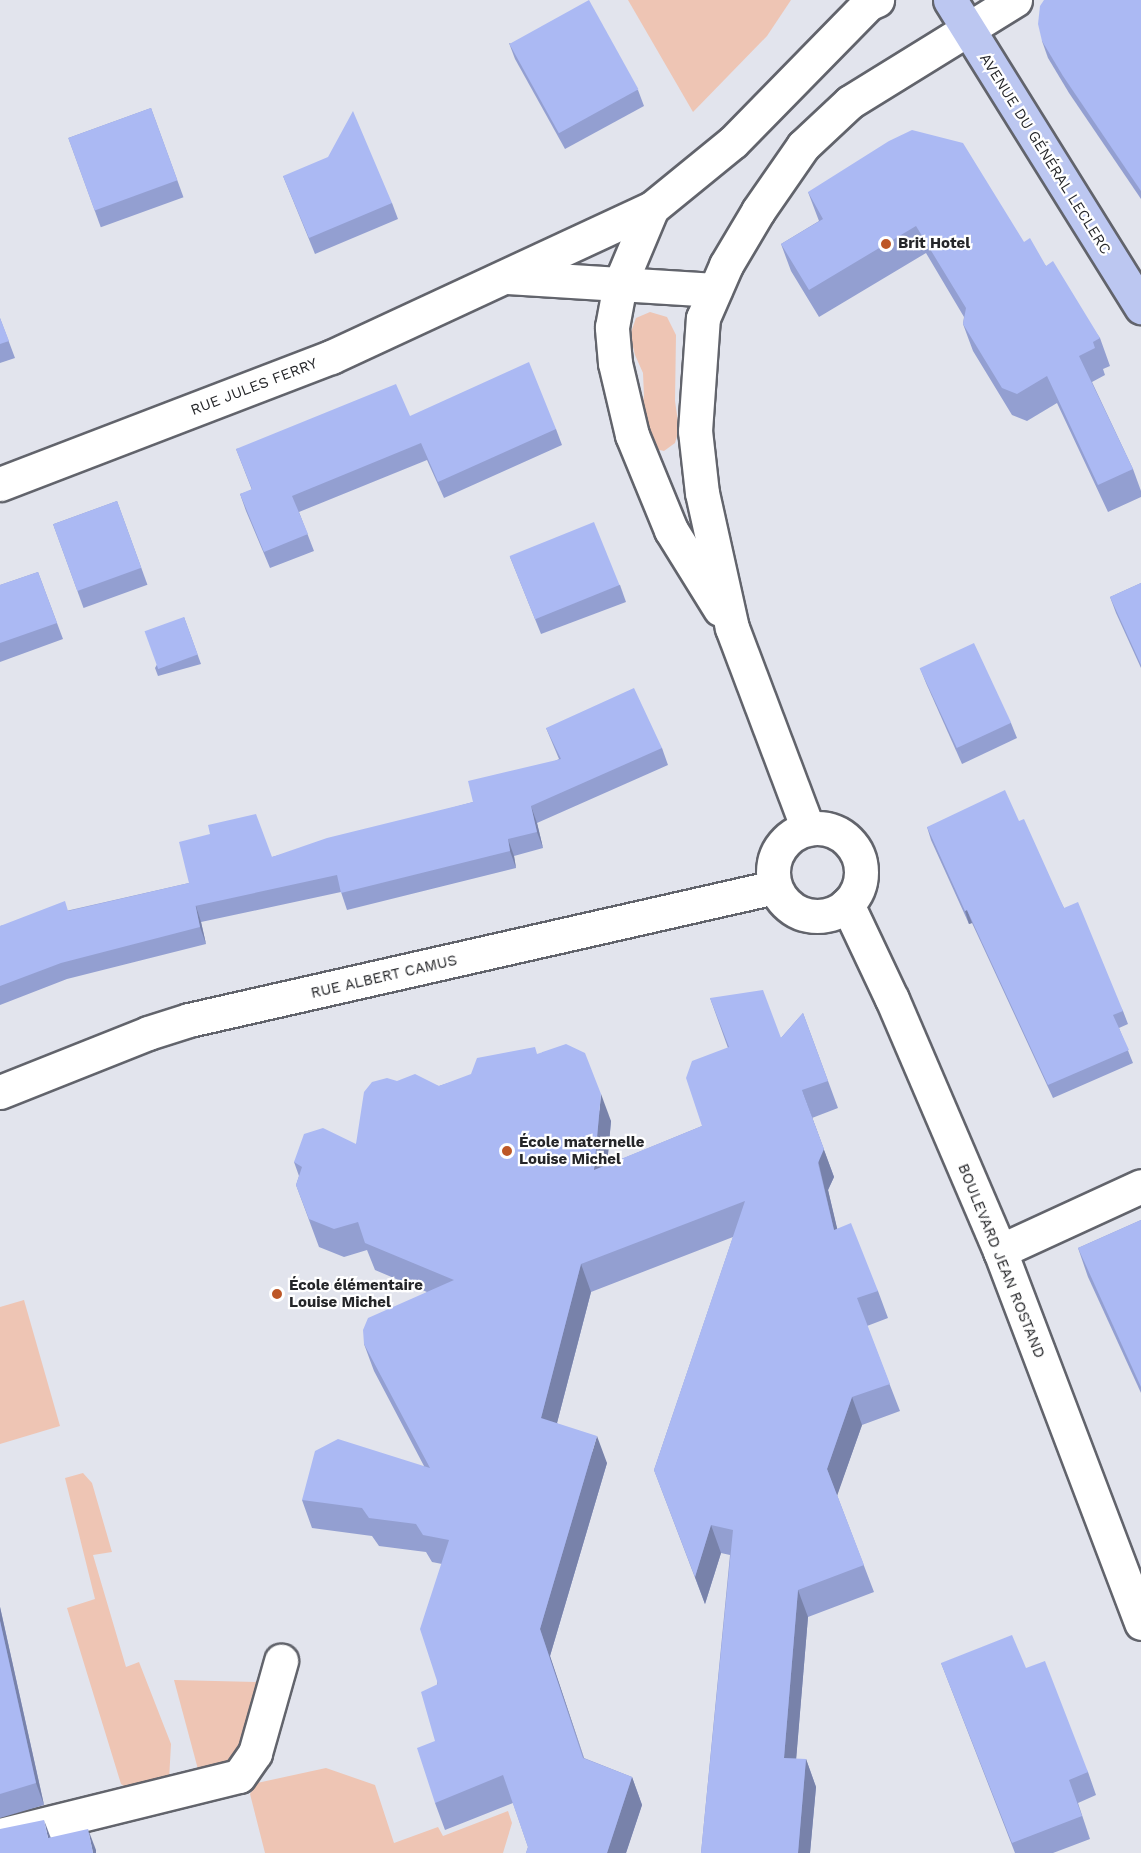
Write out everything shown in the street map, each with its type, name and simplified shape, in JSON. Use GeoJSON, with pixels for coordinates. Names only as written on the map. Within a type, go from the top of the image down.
{"type":"FeatureCollection","features":[{"type":"Feature","properties":{"kind":"main road","name":"AVENUE DU GÉNÉRAL LECLERC"},"geometry":{"type":"LineString","coordinates":[[950,0],[1141,307]]}},
{"type":"Feature","properties":{"kind":"street"},"geometry":{"type":"LineString","coordinates":[[732,628],[671,530],[632,435],[615,363],[612,327],[620,284],[652,208],[734,142],[868,4],[876,0]]}},
{"type":"Feature","properties":{"kind":"street"},"geometry":{"type":"LineString","coordinates":[[808,829],[732,628],[702,494],[695,431],[703,318],[715,290],[758,211],[803,146],[850,102],[1015,0]]}},
{"type":"Feature","properties":{"kind":"street","name":"RUE JULES FERRY"},"geometry":{"type":"LineString","coordinates":[[0,484],[331,357],[652,208]]}},
{"type":"Feature","properties":{"kind":"street","name":"RUE JULES FERRY"},"geometry":{"type":"LineString","coordinates":[[503,277],[715,290]]}},
{"type":"Feature","properties":{"kind":"street"},"geometry":{"type":"LineString","coordinates":[[822,828],[836,832],[848,840],[861,865],[861,880],[847,904],[836,912],[821,916],[807,915],[793,910],[775,887],[774,865],[783,844],[794,834],[808,829],[822,828]]}},
{"type":"Feature","properties":{"kind":"street","name":"RUE ALBERT CAMUS"},"geometry":{"type":"LineString","coordinates":[[0,1092],[148,1033],[189,1020],[775,887]]}},
{"type":"Feature","properties":{"kind":"street","name":"BOULEVARD JEAN ROSTAND"},"geometry":{"type":"LineString","coordinates":[[847,904],[892,999],[1000,1251],[1141,1623]]}},
{"type":"Feature","properties":{"kind":"street"},"geometry":{"type":"LineString","coordinates":[[1000,1251],[1141,1186]]}},
{"type":"Feature","properties":{"kind":"street"},"geometry":{"type":"LineString","coordinates":[[0,1835],[192,1790],[239,1776],[255,1753],[281,1660]]}},
{"type":"Feature","properties":{"kind":"shaded area"},"geometry":{"type":"Polygon","coordinates":[[[628,0],[791,0],[767,36],[693,112],[628,0]]]}},
{"type":"Feature","properties":{"kind":"shaded area"},"geometry":{"type":"Polygon","coordinates":[[[650,312],[667,317],[676,335],[675,401],[679,429],[675,443],[664,451],[651,448],[639,421],[644,396],[643,373],[630,335],[636,318],[650,312]]]}},
{"type":"Feature","properties":{"kind":"shaded area"},"geometry":{"type":"Polygon","coordinates":[[[24,1300],[60,1426],[0,1444],[0,1307],[24,1300]]]}},
{"type":"Feature","properties":{"kind":"shaded area"},"geometry":{"type":"Polygon","coordinates":[[[83,1473],[92,1483],[112,1552],[93,1555],[126,1667],[139,1662],[171,1744],[169,1780],[131,1791],[121,1784],[67,1608],[95,1599],[65,1478],[83,1473]]]}},
{"type":"Feature","properties":{"kind":"shaded area"},"geometry":{"type":"Polygon","coordinates":[[[174,1680],[260,1682],[238,1747],[228,1765],[199,1773],[174,1680]]]}},
{"type":"Feature","properties":{"kind":"shaded area"},"geometry":{"type":"Polygon","coordinates":[[[326,1768],[375,1785],[394,1843],[438,1827],[443,1836],[508,1811],[512,1823],[503,1853],[265,1853],[250,1794],[257,1783],[326,1768]]]}},
{"type":"Feature","properties":{"kind":"building"},"geometry":{"type":"Polygon","coordinates":[[[589,0],[638,89],[559,133],[509,44],[589,0]]]}},
{"type":"Feature","properties":{"kind":"building"},"geometry":{"type":"Polygon","coordinates":[[[1044,0],[1141,0],[1141,191],[1042,41],[1038,24],[1040,6],[1044,0]]]}},
{"type":"Feature","properties":{"kind":"building"},"geometry":{"type":"Polygon","coordinates":[[[151,108],[177,180],[95,210],[68,138],[151,108]]]}},
{"type":"Feature","properties":{"kind":"building"},"geometry":{"type":"Polygon","coordinates":[[[353,111],[392,203],[309,238],[283,176],[328,157],[353,111]]]}},
{"type":"Feature","properties":{"kind":"building"},"geometry":{"type":"Polygon","coordinates":[[[912,130],[963,143],[1024,242],[1030,238],[1046,266],[1053,261],[1100,338],[1093,342],[1095,348],[1079,356],[1133,469],[1098,485],[1047,376],[1017,394],[1002,388],[963,324],[966,308],[916,226],[809,290],[781,244],[823,219],[808,192],[889,141],[912,130]]]}},
{"type":"Feature","properties":{"kind":"building"},"geometry":{"type":"Polygon","coordinates":[[[0,318],[9,341],[0,344],[0,318]]]}},
{"type":"Feature","properties":{"kind":"building"},"geometry":{"type":"Polygon","coordinates":[[[529,362],[556,429],[438,482],[421,443],[292,496],[308,534],[264,552],[240,494],[252,489],[236,449],[396,384],[410,416],[529,362]]]}},
{"type":"Feature","properties":{"kind":"building"},"geometry":{"type":"Polygon","coordinates":[[[117,501],[141,568],[77,591],[53,524],[117,501]]]}},
{"type":"Feature","properties":{"kind":"building"},"geometry":{"type":"Polygon","coordinates":[[[594,522],[619,585],[535,619],[510,556],[594,522]]]}},
{"type":"Feature","properties":{"kind":"building"},"geometry":{"type":"Polygon","coordinates":[[[38,572],[57,623],[0,643],[0,585],[38,572]]]}},
{"type":"Feature","properties":{"kind":"building"},"geometry":{"type":"Polygon","coordinates":[[[1141,583],[1141,665],[1110,597],[1141,583]]]}},
{"type":"Feature","properties":{"kind":"building"},"geometry":{"type":"Polygon","coordinates":[[[184,617],[198,655],[158,669],[145,631],[184,617]]]}},
{"type":"Feature","properties":{"kind":"building"},"geometry":{"type":"Polygon","coordinates":[[[974,643],[1011,723],[957,748],[920,668],[974,643]]]}},
{"type":"Feature","properties":{"kind":"building"},"geometry":{"type":"Polygon","coordinates":[[[634,688],[662,748],[531,806],[537,832],[508,839],[510,851],[341,893],[337,875],[196,906],[200,927],[61,963],[0,986],[0,926],[65,901],[68,911],[189,883],[179,842],[210,834],[208,825],[256,814],[272,857],[327,838],[473,802],[468,781],[561,759],[546,728],[634,688]]]}},
{"type":"Feature","properties":{"kind":"building"},"geometry":{"type":"Polygon","coordinates":[[[1005,790],[1019,821],[1024,819],[1064,908],[1078,902],[1123,1011],[1113,1015],[1129,1050],[1048,1085],[927,827],[1005,790]]]}},
{"type":"Feature","properties":{"kind":"building"},"geometry":{"type":"Polygon","coordinates":[[[763,990],[781,1038],[803,1013],[828,1081],[802,1090],[824,1149],[818,1163],[834,1230],[851,1223],[878,1291],[857,1298],[890,1384],[852,1397],[827,1469],[864,1565],[798,1590],[784,1758],[806,1759],[798,1853],[701,1853],[733,1530],[711,1525],[695,1577],[654,1470],[745,1201],[581,1264],[541,1418],[597,1436],[540,1629],[583,1758],[632,1777],[607,1853],[526,1853],[528,1847],[503,1775],[435,1803],[417,1748],[435,1741],[421,1692],[438,1684],[420,1629],[449,1540],[423,1535],[416,1524],[369,1518],[362,1508],[302,1500],[315,1451],[338,1439],[430,1468],[364,1344],[363,1330],[368,1318],[454,1280],[365,1243],[358,1222],[334,1229],[309,1219],[296,1185],[302,1167],[294,1162],[304,1134],[323,1128],[356,1144],[364,1092],[372,1082],[387,1078],[397,1081],[415,1074],[439,1086],[471,1074],[477,1058],[535,1047],[537,1054],[566,1044],[585,1053],[601,1094],[594,1170],[702,1126],[686,1078],[692,1061],[729,1047],[710,998],[763,990]]]}},
{"type":"Feature","properties":{"kind":"building"},"geometry":{"type":"Polygon","coordinates":[[[1141,1220],[1141,1387],[1078,1248],[1141,1220]]]}},
{"type":"Feature","properties":{"kind":"building"},"geometry":{"type":"Polygon","coordinates":[[[0,1621],[36,1783],[0,1794],[0,1621]]]}},
{"type":"Feature","properties":{"kind":"building"},"geometry":{"type":"Polygon","coordinates":[[[1012,1635],[1026,1668],[1045,1661],[1088,1772],[1069,1780],[1082,1816],[1012,1843],[941,1663],[1012,1635]]]}},
{"type":"Feature","properties":{"kind":"building"},"geometry":{"type":"Polygon","coordinates":[[[44,1820],[48,1838],[88,1829],[93,1853],[0,1853],[0,1829],[44,1820]]]}},
{"type":"Feature","properties":{"kind":"place","name":"Brit Hotel"},"geometry":{"type":"Point","coordinates":[886,244]}},
{"type":"Feature","properties":{"kind":"place","name":"École maternelle Louise Michel"},"geometry":{"type":"Point","coordinates":[507,1151]}},
{"type":"Feature","properties":{"kind":"place","name":"École élémentaire Louise Michel"},"geometry":{"type":"Point","coordinates":[277,1294]}}]}
